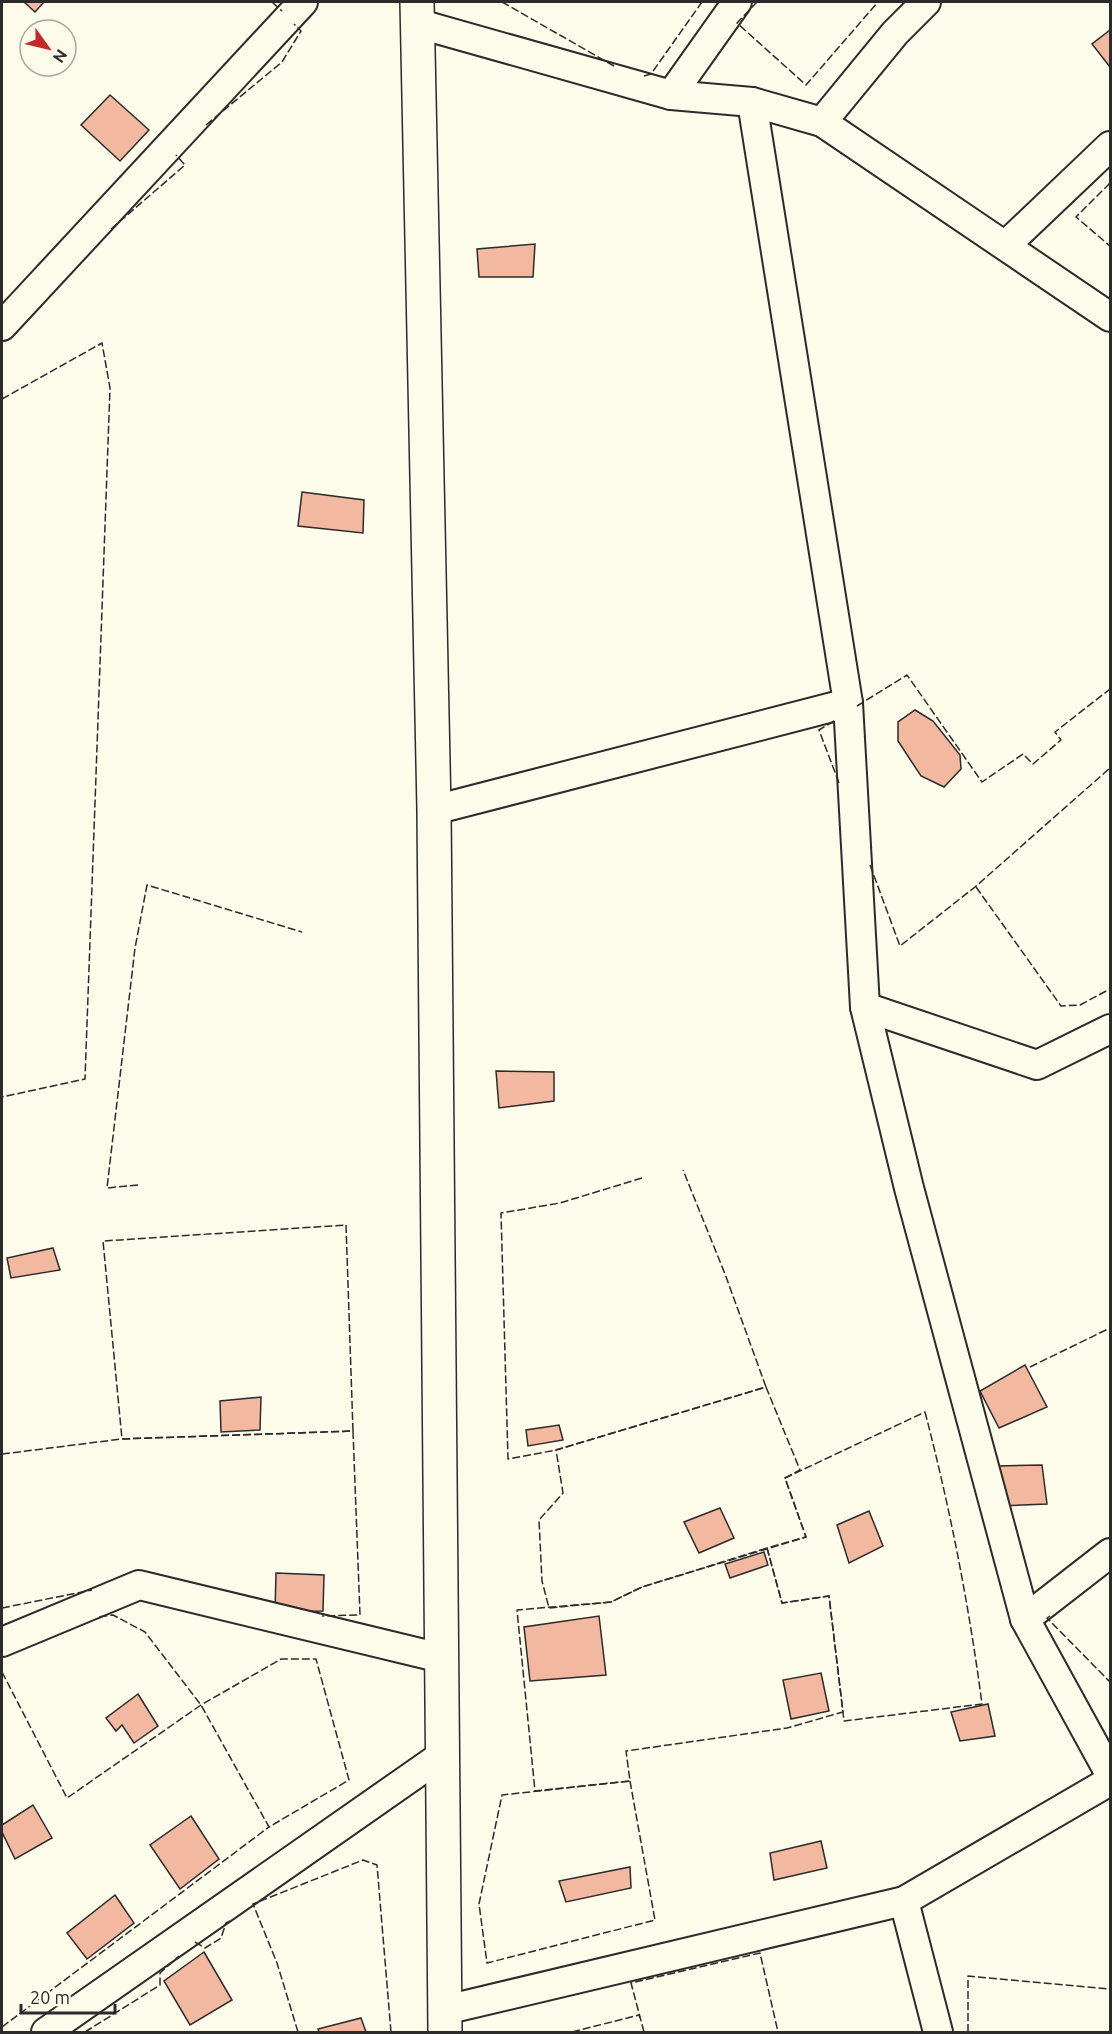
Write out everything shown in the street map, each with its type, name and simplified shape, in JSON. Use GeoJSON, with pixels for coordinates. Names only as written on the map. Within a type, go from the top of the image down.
{"type":"FeatureCollection","features":[{"type":"Feature","properties":{"kind":"street"},"geometry":{"type":"LineString","coordinates":[[2,326],[303,2]]}},
{"type":"Feature","properties":{"kind":"street"},"geometry":{"type":"LineString","coordinates":[[671,95],[737,2]]}},
{"type":"Feature","properties":{"kind":"street"},"geometry":{"type":"LineString","coordinates":[[822,122],[895,33],[926,2]]}},
{"type":"Feature","properties":{"kind":"street"},"geometry":{"type":"LineString","coordinates":[[1110,317],[822,122],[752,102],[671,95],[416,12],[434,810],[445,2021],[904,1901],[1110,1782]]}},
{"type":"Feature","properties":{"kind":"street"},"geometry":{"type":"LineString","coordinates":[[752,102],[848,703],[865,1007],[909,1188],[1024,1619],[1110,1774]]}},
{"type":"Feature","properties":{"kind":"street"},"geometry":{"type":"LineString","coordinates":[[1006,245],[1110,146]]}},
{"type":"Feature","properties":{"kind":"street"},"geometry":{"type":"LineString","coordinates":[[434,810],[848,703]]}},
{"type":"Feature","properties":{"kind":"street"},"geometry":{"type":"LineString","coordinates":[[865,1007],[1037,1065],[1110,1029]]}},
{"type":"Feature","properties":{"kind":"street"},"geometry":{"type":"LineString","coordinates":[[1024,1619],[1110,1553]]}},
{"type":"Feature","properties":{"kind":"street"},"geometry":{"type":"LineString","coordinates":[[2,1641],[139,1585],[441,1658]]}},
{"type":"Feature","properties":{"kind":"street"},"geometry":{"type":"LineString","coordinates":[[46,2032],[441,1756]]}},
{"type":"Feature","properties":{"kind":"street"},"geometry":{"type":"LineString","coordinates":[[904,1901],[938,2032]]}},
{"type":"Feature","properties":{"kind":"building"},"geometry":{"type":"Polygon","coordinates":[[[24,2],[44,2],[35,12],[24,2]]]}},
{"type":"Feature","properties":{"kind":"building"},"geometry":{"type":"Polygon","coordinates":[[[1110,30],[1110,67],[1092,44],[1110,30]]]}},
{"type":"Feature","properties":{"kind":"building"},"geometry":{"type":"Polygon","coordinates":[[[110,95],[149,130],[120,161],[81,125],[110,95]]]}},
{"type":"Feature","properties":{"kind":"building"},"geometry":{"type":"Polygon","coordinates":[[[535,244],[533,277],[479,277],[477,249],[535,244]]]}},
{"type":"Feature","properties":{"kind":"building"},"geometry":{"type":"Polygon","coordinates":[[[302,492],[364,500],[363,533],[298,526],[302,492]]]}},
{"type":"Feature","properties":{"kind":"building"},"geometry":{"type":"Polygon","coordinates":[[[915,710],[933,721],[960,755],[961,769],[944,787],[921,776],[898,741],[898,722],[915,710]]]}},
{"type":"Feature","properties":{"kind":"building"},"geometry":{"type":"Polygon","coordinates":[[[496,1071],[554,1072],[554,1101],[499,1108],[496,1071]]]}},
{"type":"Feature","properties":{"kind":"building"},"geometry":{"type":"Polygon","coordinates":[[[53,1248],[60,1270],[11,1278],[7,1258],[53,1248]]]}},
{"type":"Feature","properties":{"kind":"building"},"geometry":{"type":"Polygon","coordinates":[[[1025,1365],[1047,1407],[999,1428],[980,1391],[1025,1365]]]}},
{"type":"Feature","properties":{"kind":"building"},"geometry":{"type":"Polygon","coordinates":[[[261,1397],[260,1430],[221,1432],[220,1401],[261,1397]]]}},
{"type":"Feature","properties":{"kind":"building"},"geometry":{"type":"Polygon","coordinates":[[[559,1425],[563,1440],[528,1446],[526,1430],[559,1425]]]}},
{"type":"Feature","properties":{"kind":"building"},"geometry":{"type":"Polygon","coordinates":[[[1042,1465],[1047,1504],[1000,1506],[998,1466],[1042,1465]]]}},
{"type":"Feature","properties":{"kind":"building"},"geometry":{"type":"Polygon","coordinates":[[[720,1508],[734,1538],[699,1553],[684,1522],[720,1508]]]}},
{"type":"Feature","properties":{"kind":"building"},"geometry":{"type":"Polygon","coordinates":[[[869,1511],[883,1546],[849,1563],[837,1525],[869,1511]]]}},
{"type":"Feature","properties":{"kind":"building"},"geometry":{"type":"Polygon","coordinates":[[[764,1552],[768,1565],[730,1578],[725,1564],[764,1552]]]}},
{"type":"Feature","properties":{"kind":"building"},"geometry":{"type":"Polygon","coordinates":[[[276,1573],[324,1575],[323,1611],[275,1612],[276,1573]]]}},
{"type":"Feature","properties":{"kind":"building"},"geometry":{"type":"Polygon","coordinates":[[[599,1616],[606,1675],[530,1681],[524,1627],[599,1616]]]}},
{"type":"Feature","properties":{"kind":"building"},"geometry":{"type":"Polygon","coordinates":[[[821,1673],[829,1711],[791,1719],[783,1680],[821,1673]]]}},
{"type":"Feature","properties":{"kind":"building"},"geometry":{"type":"Polygon","coordinates":[[[138,1694],[158,1726],[134,1743],[122,1725],[116,1731],[106,1718],[138,1694]]]}},
{"type":"Feature","properties":{"kind":"building"},"geometry":{"type":"Polygon","coordinates":[[[988,1704],[995,1736],[960,1741],[951,1712],[988,1704]]]}},
{"type":"Feature","properties":{"kind":"building"},"geometry":{"type":"Polygon","coordinates":[[[33,1805],[52,1838],[15,1859],[2,1832],[2,1825],[33,1805]]]}},
{"type":"Feature","properties":{"kind":"building"},"geometry":{"type":"Polygon","coordinates":[[[191,1816],[219,1859],[180,1889],[150,1845],[191,1816]]]}},
{"type":"Feature","properties":{"kind":"building"},"geometry":{"type":"Polygon","coordinates":[[[821,1841],[827,1868],[774,1880],[770,1853],[821,1841]]]}},
{"type":"Feature","properties":{"kind":"building"},"geometry":{"type":"Polygon","coordinates":[[[630,1867],[631,1888],[566,1902],[559,1881],[630,1867]]]}},
{"type":"Feature","properties":{"kind":"building"},"geometry":{"type":"Polygon","coordinates":[[[115,1895],[134,1923],[87,1959],[67,1933],[115,1895]]]}},
{"type":"Feature","properties":{"kind":"building"},"geometry":{"type":"Polygon","coordinates":[[[204,1952],[232,2000],[190,2025],[164,1981],[204,1952]]]}},
{"type":"Feature","properties":{"kind":"building"},"geometry":{"type":"Polygon","coordinates":[[[361,2018],[366,2032],[319,2032],[318,2029],[361,2018]]]}},
{"type":"Feature","properties":{"kind":"fence"},"geometry":{"type":"LineString","coordinates":[[272,2],[282,11]]}},
{"type":"Feature","properties":{"kind":"fence"},"geometry":{"type":"LineString","coordinates":[[502,2],[614,66]]}},
{"type":"Feature","properties":{"kind":"fence"},"geometry":{"type":"LineString","coordinates":[[644,76],[651,74],[702,2]]}},
{"type":"Feature","properties":{"kind":"fence"},"geometry":{"type":"LineString","coordinates":[[757,2],[737,23],[806,85],[878,2]]}},
{"type":"Feature","properties":{"kind":"fence"},"geometry":{"type":"LineString","coordinates":[[206,125],[282,62],[301,31],[294,24]]}},
{"type":"Feature","properties":{"kind":"fence"},"geometry":{"type":"LineString","coordinates":[[111,229],[185,165],[176,155]]}},
{"type":"Feature","properties":{"kind":"fence"},"geometry":{"type":"LineString","coordinates":[[1110,183],[1076,217],[1110,246]]}},
{"type":"Feature","properties":{"kind":"fence"},"geometry":{"type":"LineString","coordinates":[[2,399],[102,343],[110,388],[85,1079],[2,1097]]}},
{"type":"Feature","properties":{"kind":"fence"},"geometry":{"type":"LineString","coordinates":[[857,706],[907,675],[982,782],[1023,754],[1033,764],[1061,740],[1055,732],[1110,689]]}},
{"type":"Feature","properties":{"kind":"fence"},"geometry":{"type":"LineString","coordinates":[[834,721],[819,730],[839,783]]}},
{"type":"Feature","properties":{"kind":"fence"},"geometry":{"type":"LineString","coordinates":[[870,865],[900,946],[975,887],[1110,768]]}},
{"type":"Feature","properties":{"kind":"fence"},"geometry":{"type":"LineString","coordinates":[[138,1185],[107,1188],[135,948],[147,885],[302,932]]}},
{"type":"Feature","properties":{"kind":"fence"},"geometry":{"type":"LineString","coordinates":[[976,887],[1061,1006],[1080,1005],[1110,989]]}},
{"type":"Feature","properties":{"kind":"fence"},"geometry":{"type":"LineString","coordinates":[[642,1178],[560,1203],[501,1213],[508,1459],[556,1450],[766,1387],[725,1274],[683,1170]]}},
{"type":"Feature","properties":{"kind":"fence"},"geometry":{"type":"LineString","coordinates":[[346,1225],[353,1431],[122,1439],[103,1241],[346,1225]]}},
{"type":"Feature","properties":{"kind":"fence"},"geometry":{"type":"LineString","coordinates":[[1030,1367],[1110,1328]]}},
{"type":"Feature","properties":{"kind":"fence"},"geometry":{"type":"LineString","coordinates":[[766,1387],[800,1470],[785,1478],[806,1537],[642,1587],[611,1602],[549,1608],[542,1581],[539,1520],[563,1493],[556,1450],[766,1387]]}},
{"type":"Feature","properties":{"kind":"fence"},"geometry":{"type":"LineString","coordinates":[[925,1412],[958,1557],[982,1704],[844,1721],[829,1596],[782,1603],[767,1548],[806,1537],[785,1478],[925,1412]]}},
{"type":"Feature","properties":{"kind":"fence"},"geometry":{"type":"LineString","coordinates":[[2,1454],[122,1439],[353,1431],[360,1615],[322,1616]]}},
{"type":"Feature","properties":{"kind":"fence"},"geometry":{"type":"LineString","coordinates":[[767,1548],[782,1603],[829,1596],[843,1712],[787,1728],[626,1751],[630,1781],[535,1791],[517,1610],[611,1602],[642,1587],[767,1548]]}},
{"type":"Feature","properties":{"kind":"fence"},"geometry":{"type":"LineString","coordinates":[[2,1608],[92,1590]]}},
{"type":"Feature","properties":{"kind":"fence"},"geometry":{"type":"LineString","coordinates":[[2,1672],[67,1798],[201,1705],[281,1659],[316,1659],[349,1780],[269,1827],[201,1705],[145,1632],[113,1615],[97,1617]]}},
{"type":"Feature","properties":{"kind":"fence"},"geometry":{"type":"LineString","coordinates":[[1050,1616],[1047,1618],[1110,1682]]}},
{"type":"Feature","properties":{"kind":"fence"},"geometry":{"type":"LineString","coordinates":[[630,1781],[655,1920],[487,1963],[479,1904],[502,1795],[630,1781]]}},
{"type":"Feature","properties":{"kind":"fence"},"geometry":{"type":"LineString","coordinates":[[2,2027],[269,1827],[268,1825]]}},
{"type":"Feature","properties":{"kind":"fence"},"geometry":{"type":"LineString","coordinates":[[298,2032],[277,1963],[253,1904],[363,1860],[377,1865],[391,2032]]}},
{"type":"Feature","properties":{"kind":"fence"},"geometry":{"type":"LineString","coordinates":[[195,1942],[205,1948],[221,1938],[226,1923],[230,1921]]}},
{"type":"Feature","properties":{"kind":"fence"},"geometry":{"type":"LineString","coordinates":[[644,2032],[631,1983],[760,1953],[778,2032]]}},
{"type":"Feature","properties":{"kind":"fence"},"geometry":{"type":"LineString","coordinates":[[85,2032],[160,1985],[160,1973],[179,1956]]}},
{"type":"Feature","properties":{"kind":"fence"},"geometry":{"type":"LineString","coordinates":[[968,2032],[968,1976],[1110,1989]]}},
{"type":"Feature","properties":{"kind":"fence"},"geometry":{"type":"LineString","coordinates":[[572,2032],[639,2015],[640,2018]]}}]}
